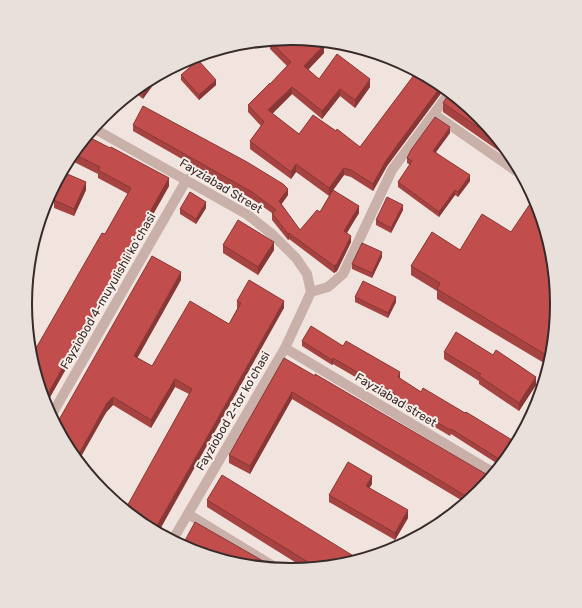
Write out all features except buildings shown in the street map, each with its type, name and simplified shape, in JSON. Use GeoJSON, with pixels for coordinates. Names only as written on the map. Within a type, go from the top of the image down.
{"type":"FeatureCollection","features":[{"type":"Feature","properties":{"kind":"street"},"geometry":{"type":"LineString","coordinates":[[311,292],[328,287],[343,274],[392,170],[446,97]]}},
{"type":"Feature","properties":{"kind":"street"},"geometry":{"type":"LineString","coordinates":[[434,114],[510,167]]}},
{"type":"Feature","properties":{"kind":"street","name":"Fayziabad Street"},"geometry":{"type":"LineString","coordinates":[[98,131],[248,215],[272,234],[296,258],[307,274],[311,292]]}},
{"type":"Feature","properties":{"kind":"street","name":"Fayziobod 4-muyulishli koʻchasi"},"geometry":{"type":"LineString","coordinates":[[55,409],[187,180]]}},
{"type":"Feature","properties":{"kind":"street","name":"Fayziobod 2-tor ko'chasi"},"geometry":{"type":"LineString","coordinates":[[175,536],[285,348],[311,292]]}},
{"type":"Feature","properties":{"kind":"street","name":"Fayziabad street"},"geometry":{"type":"LineString","coordinates":[[285,348],[490,470]]}},
{"type":"Feature","properties":{"kind":"street"},"geometry":{"type":"LineString","coordinates":[[188,514],[266,562]]}}]}
